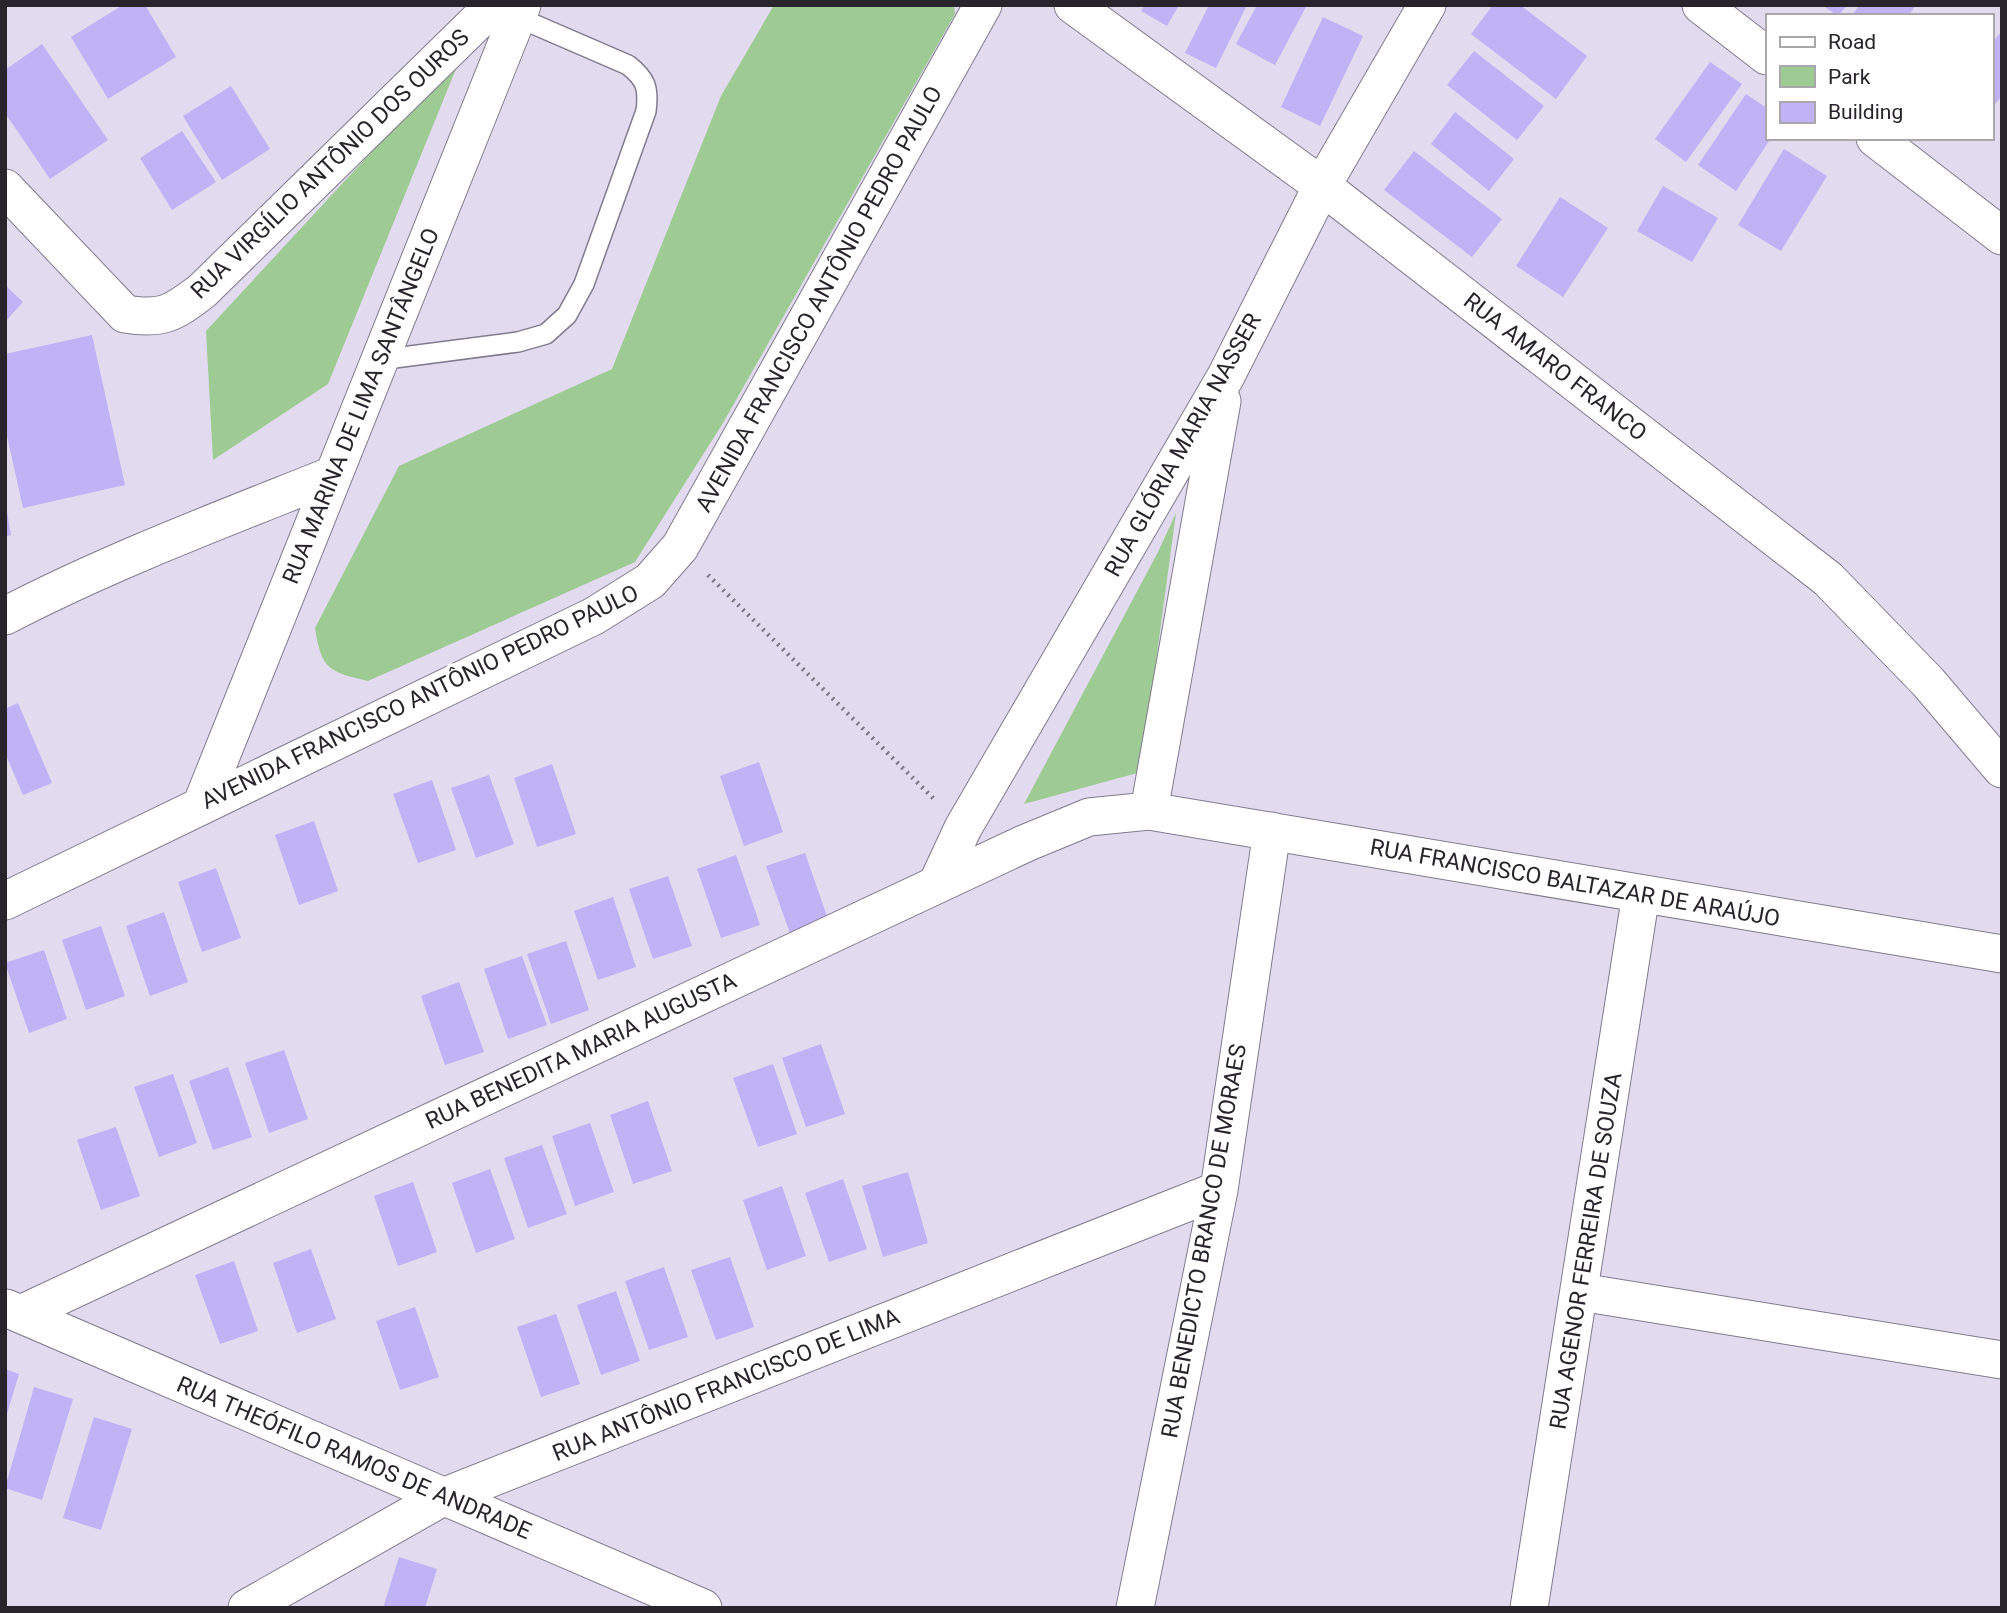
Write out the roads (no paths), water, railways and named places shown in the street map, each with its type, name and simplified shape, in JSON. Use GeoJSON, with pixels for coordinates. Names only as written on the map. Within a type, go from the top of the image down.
{"type":"FeatureCollection","features":[{"type":"Feature","properties":{"kind":"street","name":"AVENIDA FRANCISCO ANTÔNIO PEDRO PAULO"},"geometry":{"type":"LineString","coordinates":[[5,901],[614,605],[650,581],[680,547],[983,5]]}},
{"type":"Feature","properties":{"kind":"street","name":"RUA AMARO FRANCO"},"geometry":{"type":"LineString","coordinates":[[1073,5],[1322,186],[1828,579],[1928,682],[2002,769]]}},
{"type":"Feature","properties":{"kind":"street","name":"RUA GLÓRIA MARIA NASSER"},"geometry":{"type":"LineString","coordinates":[[937,884],[963,828],[1226,376],[1322,186],[1427,5]]}},
{"type":"Feature","properties":{"kind":"street"},"geometry":{"type":"LineString","coordinates":[[1701,5],[1766,55]]}},
{"type":"Feature","properties":{"kind":"street","name":"RUA VIRGÍLIO ANTÔNIO DOS OUROS"},"geometry":{"type":"LineString","coordinates":[[5,188],[125,313],[151,318],[175,312],[202,291],[511,9]]}},
{"type":"Feature","properties":{"kind":"street","name":"RUA MARINA DE LIMA SANTÂNGELO"},"geometry":{"type":"LineString","coordinates":[[201,806],[379,360],[511,9]]}},
{"type":"Feature","properties":{"kind":"street"},"geometry":{"type":"LineString","coordinates":[[1878,140],[2002,236]]}},
{"type":"Feature","properties":{"kind":"street"},"geometry":{"type":"LineString","coordinates":[[1149,811],[1226,376]]}},
{"type":"Feature","properties":{"kind":"street"},"geometry":{"type":"LineString","coordinates":[[5,616],[51,592],[184,534],[333,475]]}},
{"type":"Feature","properties":{"kind":"street","name":"RUA FRANCISCO BALTAZAR DE ARAÚJO"},"geometry":{"type":"LineString","coordinates":[[1149,811],[2002,954]]}},
{"type":"Feature","properties":{"kind":"street","name":"RUA BENEDITA MARIA AUGUSTA"},"geometry":{"type":"LineString","coordinates":[[13,1311],[937,884],[1089,817],[1149,811]]}},
{"type":"Feature","properties":{"kind":"street","name":"RUA BENEDICTO BRANCO DE MORAES"},"geometry":{"type":"LineString","coordinates":[[1135,1608],[1219,1189],[1272,831]]}},
{"type":"Feature","properties":{"kind":"street","name":"RUA AGENOR FERREIRA DE SOUZA"},"geometry":{"type":"LineString","coordinates":[[1529,1608],[1641,894]]}},
{"type":"Feature","properties":{"kind":"street","name":"RUA ANTÔNIO FRANCISCO DE LIMA"},"geometry":{"type":"LineString","coordinates":[[247,1608],[443,1497],[1219,1189]]}},
{"type":"Feature","properties":{"kind":"street"},"geometry":{"type":"LineString","coordinates":[[1580,1292],[2002,1360]]}},
{"type":"Feature","properties":{"kind":"street","name":"RUA THEÓFILO RAMOS DE ANDRADE"},"geometry":{"type":"LineString","coordinates":[[13,1311],[703,1608]]}},
{"type":"Feature","properties":{"kind":"lane"},"geometry":{"type":"LineString","coordinates":[[379,360],[518,342],[546,334],[567,315],[584,284],[646,111],[649,92],[644,77],[628,65],[511,9]]}}]}
